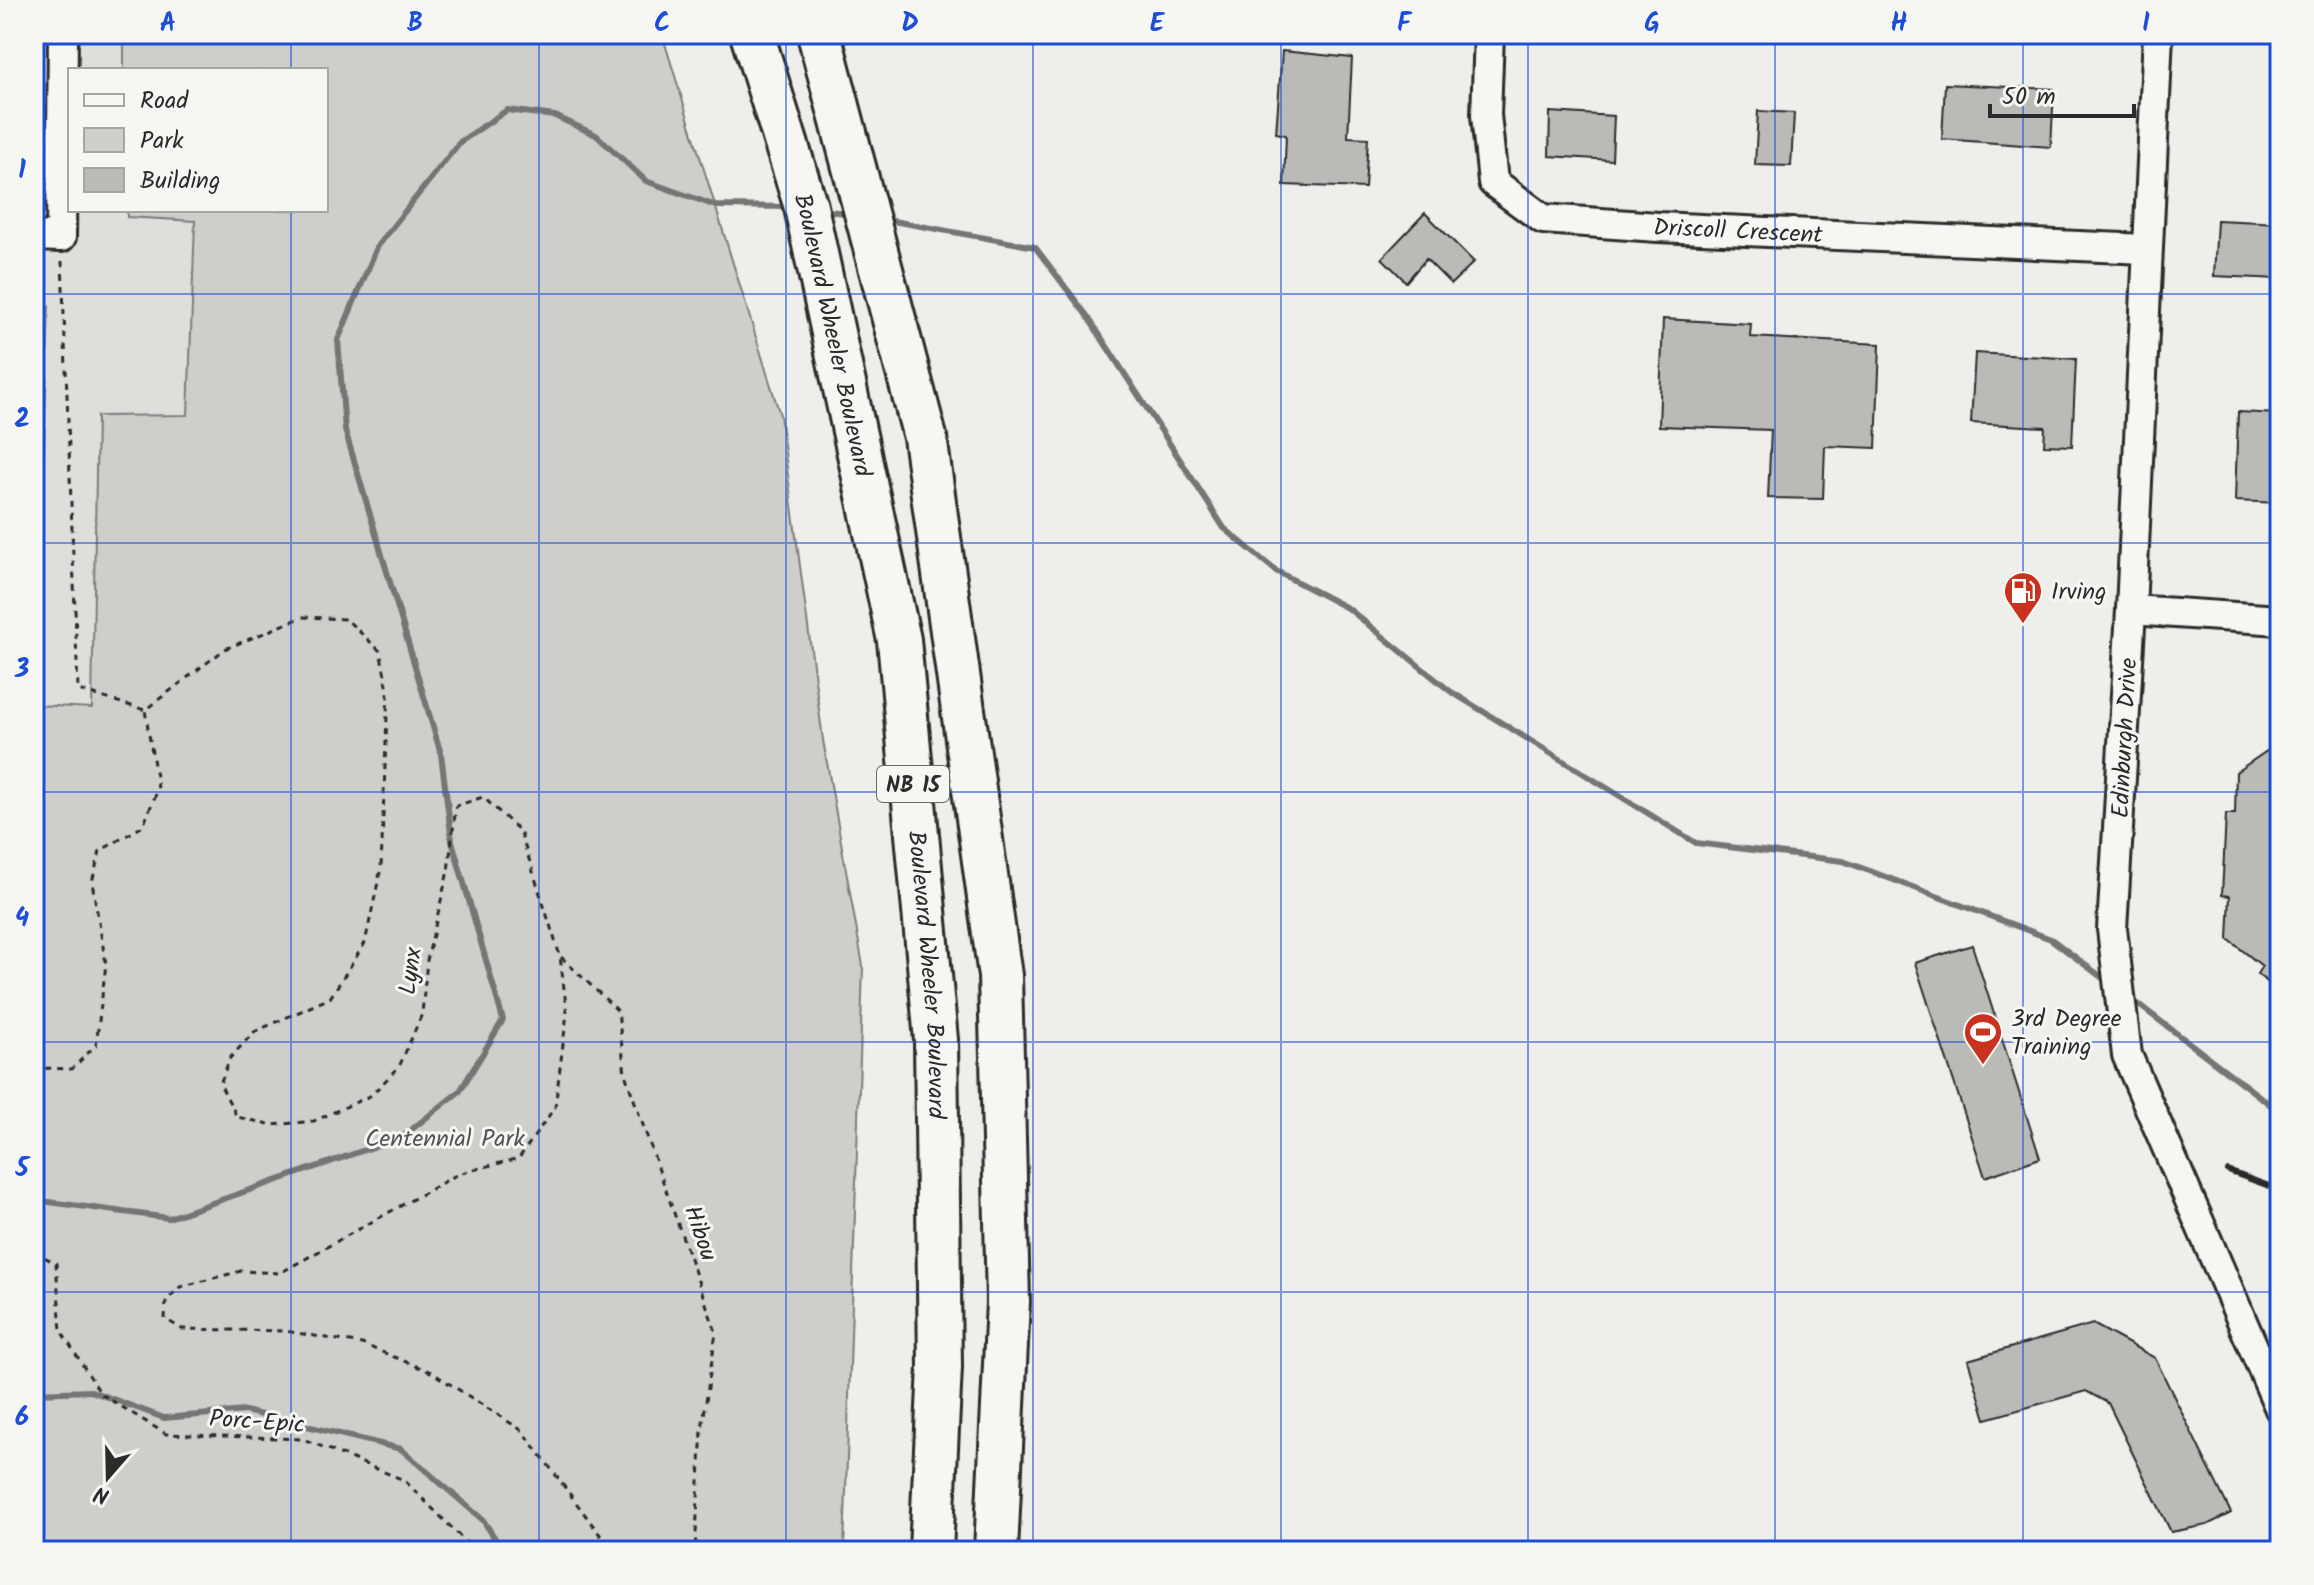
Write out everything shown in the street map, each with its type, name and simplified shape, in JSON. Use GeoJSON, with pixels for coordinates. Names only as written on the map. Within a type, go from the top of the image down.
{"type":"FeatureCollection","features":[{"type":"Feature","properties":{"kind":"highway","name":"Boulevard Wheeler Boulevard"},"geometry":{"type":"LineString","coordinates":[[752,34],[806,207],[899,640],[936,1040],[940,1367],[931,1551]]}},
{"type":"Feature","properties":{"kind":"highway","name":"NB 15"},"geometry":{"type":"LineString","coordinates":[[819,34],[925,437],[1000,976],[1008,1302],[996,1551]]}},
{"type":"Feature","properties":{"kind":"street"},"geometry":{"type":"LineString","coordinates":[[48,236],[63,34]]}},
{"type":"Feature","properties":{"kind":"street","name":"Driscoll Crescent"},"geometry":{"type":"LineString","coordinates":[[1489,34],[1486,115],[1493,182],[1543,219],[2146,249]]}},
{"type":"Feature","properties":{"kind":"street","name":"Edinburgh Drive"},"geometry":{"type":"LineString","coordinates":[[2158,34],[2131,610],[2112,929],[2127,1055],[2280,1409]]}},
{"type":"Feature","properties":{"kind":"street"},"geometry":{"type":"LineString","coordinates":[[2131,610],[2280,620]]}},
{"type":"Feature","properties":{"kind":"path"},"geometry":{"type":"LineString","coordinates":[[34,1065],[39,1068],[72,1069],[96,1045],[106,964],[92,882],[100,851],[143,826],[158,789],[145,710],[78,690],[48,236]]}},
{"type":"Feature","properties":{"kind":"path","name":"Lynx"},"geometry":{"type":"LineString","coordinates":[[145,710],[225,649],[303,617],[346,619],[380,651],[388,690],[381,868],[365,943],[330,998],[254,1032],[230,1058],[220,1084],[237,1117],[273,1125],[314,1121],[370,1096],[399,1067],[422,1014],[427,960],[448,871],[456,806],[483,797],[520,831],[560,956],[567,1013],[555,1107],[519,1158],[458,1174],[280,1273],[241,1271],[180,1287],[166,1301],[165,1319],[182,1329],[285,1331],[362,1344],[431,1372],[523,1431],[612,1551]]}},
{"type":"Feature","properties":{"kind":"path","name":"Hibou"},"geometry":{"type":"LineString","coordinates":[[560,956],[618,1011],[625,1074],[716,1332],[702,1429],[695,1551]]}},
{"type":"Feature","properties":{"kind":"path","name":"Porc-Epic"},"geometry":{"type":"LineString","coordinates":[[34,1252],[56,1263],[61,1331],[106,1397],[166,1434],[303,1439],[404,1480],[475,1551]]}},
{"type":"Feature","properties":{"kind":"shaded area"},"geometry":{"type":"Polygon","coordinates":[[[34,34],[232,34],[232,68],[68,68],[68,212],[229,212],[219,769],[34,756],[34,34]]]}},
{"type":"Feature","properties":{"kind":"green space","name":"Centennial Park"},"geometry":{"type":"Polygon","coordinates":[[[245,34],[662,34],[780,415],[823,740],[863,966],[844,1551],[34,1551],[34,305],[49,306],[35,705],[92,708],[97,416],[188,415],[195,221],[127,217],[127,212],[328,212],[328,68],[124,68],[124,37],[244,44],[245,34]]]}},
{"type":"Feature","properties":{"kind":"building"},"geometry":{"type":"Polygon","coordinates":[[[1282,51],[1352,58],[1348,137],[1368,138],[1365,188],[1284,185],[1286,135],[1276,133],[1282,51]]]}},
{"type":"Feature","properties":{"kind":"building"},"geometry":{"type":"Polygon","coordinates":[[[1945,84],[2054,89],[2051,147],[1942,139],[1945,84]]]}},
{"type":"Feature","properties":{"kind":"building"},"geometry":{"type":"Polygon","coordinates":[[[1758,111],[1794,113],[1791,166],[1755,165],[1758,111]]]}},
{"type":"Feature","properties":{"kind":"building"},"geometry":{"type":"Polygon","coordinates":[[[1550,112],[1614,116],[1612,160],[1549,156],[1550,112]]]}},
{"type":"Feature","properties":{"kind":"building"},"geometry":{"type":"Polygon","coordinates":[[[1425,213],[1474,262],[1451,284],[1426,259],[1406,282],[1382,258],[1425,213]]]}},
{"type":"Feature","properties":{"kind":"building"},"geometry":{"type":"Polygon","coordinates":[[[2217,220],[2280,223],[2280,279],[2214,276],[2217,220]]]}},
{"type":"Feature","properties":{"kind":"building"},"geometry":{"type":"Polygon","coordinates":[[[1663,319],[1751,324],[1750,337],[1880,344],[1876,448],[1825,446],[1823,499],[1768,498],[1771,430],[1659,426],[1663,319]]]}},
{"type":"Feature","properties":{"kind":"building"},"geometry":{"type":"Polygon","coordinates":[[[1975,353],[2076,359],[2072,446],[2044,445],[2045,427],[1971,423],[1975,353]]]}},
{"type":"Feature","properties":{"kind":"building"},"geometry":{"type":"Polygon","coordinates":[[[2238,412],[2280,414],[2280,503],[2235,501],[2238,412]]]}},
{"type":"Feature","properties":{"kind":"building"},"geometry":{"type":"Polygon","coordinates":[[[2280,742],[2280,992],[2257,974],[2262,966],[2228,939],[2230,896],[2222,895],[2226,814],[2235,814],[2236,772],[2280,742]]]}},
{"type":"Feature","properties":{"kind":"building"},"geometry":{"type":"Polygon","coordinates":[[[1972,945],[2040,1158],[1985,1177],[1915,963],[1972,945]]]}},
{"type":"Feature","properties":{"kind":"building"},"geometry":{"type":"Polygon","coordinates":[[[2093,1324],[2155,1358],[2231,1513],[2207,1525],[2171,1532],[2108,1403],[2086,1391],[1986,1419],[1968,1360],[2093,1324]]]}},
{"type":"Feature","properties":{"kind":"waterway"},"geometry":{"type":"LineString","coordinates":[[34,1200],[169,1218],[402,1137],[460,1091],[503,1020],[452,841],[441,754],[345,430],[338,340],[378,245],[460,142],[507,110],[555,116],[596,135],[646,181],[716,206],[792,207]]}},
{"type":"Feature","properties":{"kind":"waterway"},"geometry":{"type":"LineString","coordinates":[[823,210],[851,214]]}},
{"type":"Feature","properties":{"kind":"waterway"},"geometry":{"type":"LineString","coordinates":[[882,219],[1035,247],[1088,317],[1224,528],[1276,571],[1349,609],[1450,691],[1696,843],[1843,861],[2051,939],[2108,982]]}},
{"type":"Feature","properties":{"kind":"waterway"},"geometry":{"type":"LineString","coordinates":[[2130,998],[2280,1112]]}},
{"type":"Feature","properties":{"kind":"waterway"},"geometry":{"type":"LineString","coordinates":[[34,1393],[91,1391],[164,1418],[245,1411],[401,1449],[483,1520],[503,1551]]}},
{"type":"Feature","properties":{"kind":"railway"},"geometry":{"type":"LineString","coordinates":[[2228,1171],[2280,1190]]}},
{"type":"Feature","properties":{"kind":"place","name":"Irving"},"geometry":{"type":"Point","coordinates":[2023,625]}},
{"type":"Feature","properties":{"kind":"place","name":"3rd Degree Training"},"geometry":{"type":"Point","coordinates":[1983,1066]}}]}
